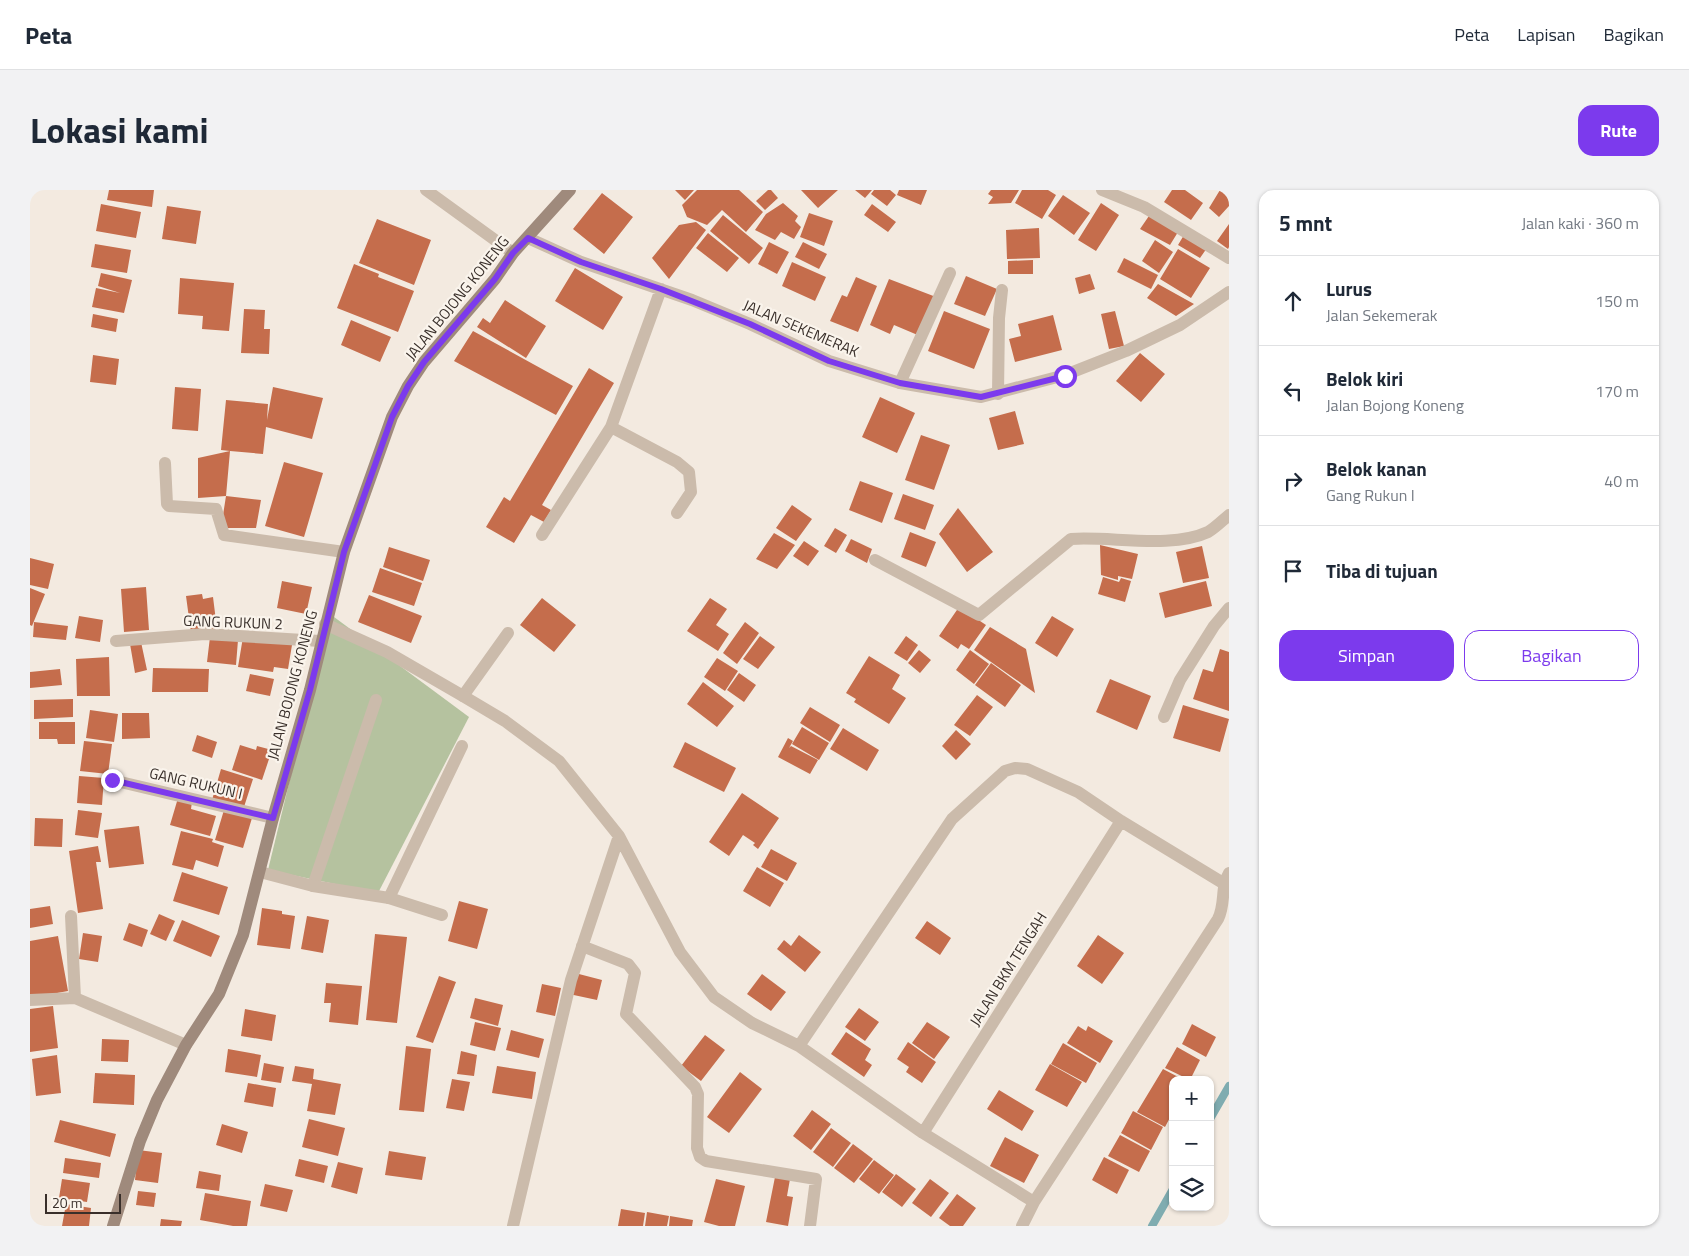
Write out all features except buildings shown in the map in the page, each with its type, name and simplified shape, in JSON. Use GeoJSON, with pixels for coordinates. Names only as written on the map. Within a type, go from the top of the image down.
{"type":"FeatureCollection","features":[{"type":"Feature","properties":{"kind":"street"},"geometry":{"type":"LineString","coordinates":[[426,190],[513,253]]}},
{"type":"Feature","properties":{"kind":"street","name":"JALAN BOJONG KONENG"},"geometry":{"type":"LineString","coordinates":[[113,1226],[150,1116],[186,1045],[219,994],[243,935],[273,818],[310,690],[320,642],[344,552],[374,462],[392,417],[408,386],[424,362],[495,279],[513,253],[570,190]]}},
{"type":"Feature","properties":{"kind":"street"},"geometry":{"type":"LineString","coordinates":[[1102,190],[1144,207],[1229,258]]}},
{"type":"Feature","properties":{"kind":"street","name":"JALAN SEKEMERAK"},"geometry":{"type":"LineString","coordinates":[[528,238],[581,262],[661,289],[750,324],[829,361],[900,383],[981,397],[1065,376],[1126,351],[1180,325],[1229,292]]}},
{"type":"Feature","properties":{"kind":"street"},"geometry":{"type":"LineString","coordinates":[[900,383],[950,273]]}},
{"type":"Feature","properties":{"kind":"street"},"geometry":{"type":"LineString","coordinates":[[542,535],[611,427],[661,289]]}},
{"type":"Feature","properties":{"kind":"street"},"geometry":{"type":"LineString","coordinates":[[998,394],[999,318],[1002,290]]}},
{"type":"Feature","properties":{"kind":"street"},"geometry":{"type":"LineString","coordinates":[[611,427],[677,462],[688,472],[691,492],[677,513]]}},
{"type":"Feature","properties":{"kind":"street"},"geometry":{"type":"LineString","coordinates":[[166,463],[167,504],[169,506],[216,509],[224,535],[344,552]]}},
{"type":"Feature","properties":{"kind":"street"},"geometry":{"type":"LineString","coordinates":[[875,560],[979,615],[1071,539],[1141,541],[1182,538],[1208,532],[1229,515]]}},
{"type":"Feature","properties":{"kind":"street"},"geometry":{"type":"LineString","coordinates":[[1164,717],[1180,680],[1214,626],[1229,608]]}},
{"type":"Feature","properties":{"kind":"street"},"geometry":{"type":"LineString","coordinates":[[325,624],[387,652],[463,696],[505,721],[559,761],[619,836],[680,952],[714,997],[752,1023],[799,1046],[924,1133],[1034,1202]]}},
{"type":"Feature","properties":{"kind":"street","name":"GANG RUKUN 2"},"geometry":{"type":"LineString","coordinates":[[116,641],[204,634],[320,642]]}},
{"type":"Feature","properties":{"kind":"street"},"geometry":{"type":"LineString","coordinates":[[463,696],[508,634]]}},
{"type":"Feature","properties":{"kind":"street"},"geometry":{"type":"LineString","coordinates":[[313,886],[376,700]]}},
{"type":"Feature","properties":{"kind":"street"},"geometry":{"type":"LineString","coordinates":[[389,898],[462,746]]}},
{"type":"Feature","properties":{"kind":"street"},"geometry":{"type":"LineString","coordinates":[[799,1046],[952,819],[1005,771],[1015,768],[1027,769],[1078,792],[1121,822],[1226,878],[1225,901],[1218,919],[1034,1202],[1022,1226]]}},
{"type":"Feature","properties":{"kind":"street","name":"GANG RUKUN I"},"geometry":{"type":"LineString","coordinates":[[112,780],[273,818]]}},
{"type":"Feature","properties":{"kind":"street","name":"JALAN BKM TENGAH"},"geometry":{"type":"LineString","coordinates":[[924,1133],[1121,822]]}},
{"type":"Feature","properties":{"kind":"street"},"geometry":{"type":"LineString","coordinates":[[513,1226],[571,980],[619,836]]}},
{"type":"Feature","properties":{"kind":"street"},"geometry":{"type":"LineString","coordinates":[[260,872],[313,886],[389,898],[442,915]]}},
{"type":"Feature","properties":{"kind":"street"},"geometry":{"type":"LineString","coordinates":[[71,916],[75,998]]}},
{"type":"Feature","properties":{"kind":"street"},"geometry":{"type":"LineString","coordinates":[[582,946],[628,964],[633,968],[635,973],[626,1014],[695,1087],[698,1094],[697,1148],[700,1158],[816,1178],[810,1226]]}},
{"type":"Feature","properties":{"kind":"street"},"geometry":{"type":"LineString","coordinates":[[30,1000],[75,998],[186,1045]]}},
{"type":"Feature","properties":{"kind":"green space"},"geometry":{"type":"Polygon","coordinates":[[[330,614],[469,717],[378,893],[268,870],[330,614]]]}},
{"type":"Feature","properties":{"kind":"waterway"},"geometry":{"type":"LineString","coordinates":[[1214,1112],[1229,1086]]}},
{"type":"Feature","properties":{"kind":"waterway"},"geometry":{"type":"LineString","coordinates":[[1152,1226],[1169,1196]]}},
{"type":"Feature","properties":{"kind":"route"},"geometry":{"type":"LineString","coordinates":[[112,780],[273,818],[310,690],[344,552],[374,462],[392,417],[408,386],[424,362],[495,279],[513,253],[528,238],[581,262],[692,300],[750,324],[829,361],[900,383],[981,397],[1065,376]]}}]}
